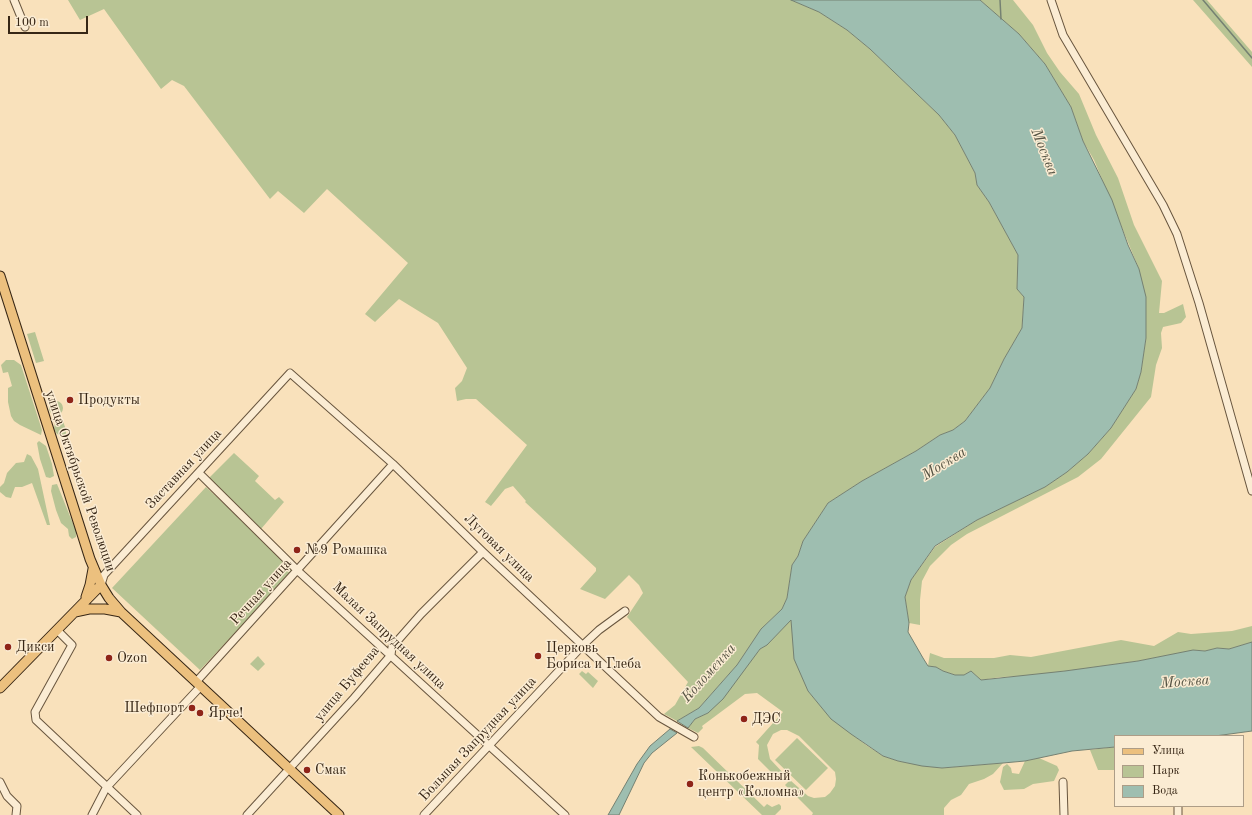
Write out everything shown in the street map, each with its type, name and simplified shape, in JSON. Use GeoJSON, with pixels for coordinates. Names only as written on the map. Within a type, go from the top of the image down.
{"type":"FeatureCollection","features":[{"type":"Feature","properties":{"kind":"main road","name":"улица Октябрьской Революции"},"geometry":{"type":"LineString","coordinates":[[0,276],[93,568],[101,586],[121,612],[339,815]]}},
{"type":"Feature","properties":{"kind":"main road"},"geometry":{"type":"LineString","coordinates":[[83,603],[90,585],[93,568]]}},
{"type":"Feature","properties":{"kind":"main road"},"geometry":{"type":"LineString","coordinates":[[0,687],[73,612],[101,586]]}},
{"type":"Feature","properties":{"kind":"main road"},"geometry":{"type":"LineString","coordinates":[[73,612],[89,609],[105,609],[121,612]]}},
{"type":"Feature","properties":{"kind":"street"},"geometry":{"type":"LineString","coordinates":[[14,0],[25,27]]}},
{"type":"Feature","properties":{"kind":"street"},"geometry":{"type":"LineString","coordinates":[[1051,0],[1063,34],[1163,205],[1177,234],[1199,303],[1252,491]]}},
{"type":"Feature","properties":{"kind":"street","name":"Луговая улица"},"geometry":{"type":"LineString","coordinates":[[290,373],[393,464],[659,717],[694,737]]}},
{"type":"Feature","properties":{"kind":"street","name":"Заставная улица"},"geometry":{"type":"LineString","coordinates":[[101,586],[104,576],[290,373]]}},
{"type":"Feature","properties":{"kind":"street","name":"Речная улица"},"geometry":{"type":"LineString","coordinates":[[92,815],[106,788],[393,464]]}},
{"type":"Feature","properties":{"kind":"street","name":"Малая Запрудная улица"},"geometry":{"type":"LineString","coordinates":[[199,473],[298,570],[564,815]]}},
{"type":"Feature","properties":{"kind":"street","name":"улица Буфеева"},"geometry":{"type":"LineString","coordinates":[[246,815],[290,769],[391,655],[392,647],[421,614],[484,552]]}},
{"type":"Feature","properties":{"kind":"street","name":"Большая Запрудная улица"},"geometry":{"type":"LineString","coordinates":[[424,815],[584,645],[599,630],[625,611]]}},
{"type":"Feature","properties":{"kind":"street"},"geometry":{"type":"LineString","coordinates":[[57,630],[72,645],[34,716],[39,725],[136,815]]}},
{"type":"Feature","properties":{"kind":"street"},"geometry":{"type":"LineString","coordinates":[[0,782],[7,796],[16,803],[17,813]]}},
{"type":"Feature","properties":{"kind":"street"},"geometry":{"type":"LineString","coordinates":[[1063,782],[1064,815]]}},
{"type":"Feature","properties":{"kind":"green space"},"geometry":{"type":"Polygon","coordinates":[[[68,0],[791,0],[819,12],[847,30],[870,49],[939,115],[955,135],[975,173],[977,185],[989,202],[1018,255],[1017,289],[1024,297],[1022,328],[1004,359],[990,388],[965,421],[953,430],[940,435],[916,451],[862,481],[828,503],[803,541],[798,556],[792,565],[787,598],[782,609],[761,629],[737,665],[699,708],[677,721],[664,714],[675,705],[688,682],[627,617],[643,593],[639,585],[629,575],[605,599],[580,589],[596,571],[596,568],[525,502],[526,501],[513,486],[505,489],[491,506],[485,502],[527,445],[476,399],[457,401],[455,388],[462,381],[467,368],[438,323],[399,299],[375,322],[365,314],[408,263],[327,189],[304,213],[278,191],[270,199],[184,86],[172,80],[161,89],[104,9],[80,20],[68,0]]]}},
{"type":"Feature","properties":{"kind":"green space"},"geometry":{"type":"Polygon","coordinates":[[[980,0],[1013,0],[1033,25],[1047,53],[1060,72],[1079,94],[1096,135],[1118,178],[1134,225],[1162,281],[1159,313],[1164,313],[1183,304],[1186,317],[1181,323],[1163,327],[1161,333],[1162,348],[1156,365],[1151,397],[1101,459],[1078,477],[967,534],[951,545],[930,566],[922,581],[920,625],[909,623],[905,597],[911,580],[935,547],[977,520],[1045,487],[1067,472],[1088,454],[1111,428],[1136,389],[1141,372],[1146,338],[1139,269],[1094,160],[1083,141],[1071,107],[1045,64],[1019,34],[980,0]]]}},
{"type":"Feature","properties":{"kind":"green space"},"geometry":{"type":"Polygon","coordinates":[[[1193,0],[1207,0],[1252,52],[1252,67],[1193,0]]]}},
{"type":"Feature","properties":{"kind":"green space"},"geometry":{"type":"Polygon","coordinates":[[[35,332],[44,361],[36,363],[27,334],[35,332]]]}},
{"type":"Feature","properties":{"kind":"green space"},"geometry":{"type":"Polygon","coordinates":[[[6,360],[14,360],[21,365],[42,430],[41,435],[20,425],[14,421],[11,416],[8,402],[8,388],[12,386],[8,372],[3,373],[1,365],[6,360]]]}},
{"type":"Feature","properties":{"kind":"green space"},"geometry":{"type":"Polygon","coordinates":[[[56,401],[61,403],[63,408],[61,413],[56,415],[51,413],[49,408],[51,403],[56,401]]]}},
{"type":"Feature","properties":{"kind":"green space"},"geometry":{"type":"Polygon","coordinates":[[[58,420],[63,421],[66,430],[66,434],[60,436],[54,429],[55,422],[58,420]]]}},
{"type":"Feature","properties":{"kind":"green space"},"geometry":{"type":"Polygon","coordinates":[[[39,441],[46,446],[52,464],[54,476],[50,478],[46,477],[40,459],[37,443],[39,441]]]}},
{"type":"Feature","properties":{"kind":"green space"},"geometry":{"type":"Polygon","coordinates":[[[234,453],[259,476],[255,481],[275,500],[279,497],[284,502],[261,529],[209,478],[234,453]]]}},
{"type":"Feature","properties":{"kind":"green space"},"geometry":{"type":"Polygon","coordinates":[[[27,454],[31,456],[38,469],[50,525],[47,525],[32,483],[22,487],[15,487],[11,498],[6,497],[0,492],[0,487],[4,483],[7,473],[16,463],[24,462],[27,454]]]}},
{"type":"Feature","properties":{"kind":"green space"},"geometry":{"type":"Polygon","coordinates":[[[57,484],[76,531],[76,537],[72,539],[69,536],[68,529],[61,523],[56,510],[51,491],[52,485],[57,484]]]}},
{"type":"Feature","properties":{"kind":"green space"},"geometry":{"type":"Polygon","coordinates":[[[206,487],[295,569],[200,670],[112,588],[206,487]]]}},
{"type":"Feature","properties":{"kind":"green space"},"geometry":{"type":"Polygon","coordinates":[[[791,619],[808,691],[832,719],[866,745],[883,756],[898,761],[942,768],[1003,763],[993,774],[969,784],[961,795],[951,800],[944,808],[944,815],[812,815],[813,813],[785,785],[790,780],[808,796],[814,798],[825,797],[835,786],[835,772],[799,736],[787,730],[781,730],[773,734],[767,745],[770,759],[785,775],[779,780],[758,759],[759,745],[756,742],[783,712],[757,693],[745,694],[702,726],[703,728],[698,733],[688,728],[695,719],[708,713],[760,649],[767,645],[791,619]]]}},
{"type":"Feature","properties":{"kind":"green space"},"geometry":{"type":"Polygon","coordinates":[[[1252,626],[1252,642],[1229,649],[1217,648],[1205,651],[1199,650],[1138,661],[1033,676],[1001,677],[981,680],[971,671],[964,675],[955,675],[936,667],[928,666],[930,653],[944,658],[994,658],[1010,655],[1031,657],[1121,640],[1154,646],[1178,632],[1191,634],[1232,631],[1252,626]]]}},
{"type":"Feature","properties":{"kind":"green space"},"geometry":{"type":"Polygon","coordinates":[[[258,656],[265,664],[258,671],[250,664],[258,656]]]}},
{"type":"Feature","properties":{"kind":"green space"},"geometry":{"type":"Polygon","coordinates":[[[582,671],[586,674],[588,672],[598,681],[593,688],[579,674],[582,671]]]}},
{"type":"Feature","properties":{"kind":"green space"},"geometry":{"type":"Polygon","coordinates":[[[797,738],[828,768],[806,790],[775,760],[797,738]]]}},
{"type":"Feature","properties":{"kind":"green space"},"geometry":{"type":"Polygon","coordinates":[[[699,746],[703,748],[764,807],[767,804],[772,807],[779,804],[781,809],[775,815],[762,815],[691,747],[699,746]]]}},
{"type":"Feature","properties":{"kind":"green space"},"geometry":{"type":"Polygon","coordinates":[[[1114,747],[1114,770],[1098,770],[1090,750],[1114,747]]]}},
{"type":"Feature","properties":{"kind":"green space"},"geometry":{"type":"Polygon","coordinates":[[[1039,758],[1057,766],[1059,770],[1054,781],[1033,784],[1024,789],[1004,790],[1000,782],[1003,767],[1007,764],[1011,768],[1012,773],[1019,774],[1025,761],[1039,758]]]}},
{"type":"Feature","properties":{"kind":"water","name":"Москва"},"geometry":{"type":"Polygon","coordinates":[[[791,0],[980,0],[1019,34],[1045,64],[1071,107],[1083,141],[1112,200],[1128,245],[1139,269],[1146,297],[1146,338],[1141,372],[1136,389],[1111,428],[1088,454],[1067,472],[1045,487],[977,520],[935,546],[911,580],[905,597],[909,623],[908,632],[928,666],[936,667],[955,675],[964,675],[971,671],[981,680],[1138,661],[1193,650],[1205,651],[1217,648],[1229,649],[1252,642],[1252,731],[1222,735],[1114,735],[1114,747],[1072,751],[1025,761],[1003,763],[942,768],[898,761],[883,756],[831,719],[808,691],[794,659],[791,620],[767,645],[760,649],[723,699],[708,713],[695,719],[688,728],[677,721],[699,708],[737,665],[761,629],[782,609],[787,598],[792,565],[798,556],[803,541],[828,503],[862,481],[916,451],[940,435],[953,430],[965,421],[990,388],[1004,359],[1022,328],[1024,297],[1017,289],[1018,255],[989,202],[977,185],[975,173],[955,135],[939,115],[870,49],[847,30],[819,12],[791,0]]]}},
{"type":"Feature","properties":{"kind":"water"},"geometry":{"type":"Polygon","coordinates":[[[670,729],[677,733],[652,753],[644,763],[619,815],[608,815],[637,764],[650,746],[670,729]]]}},
{"type":"Feature","properties":{"kind":"waterway"},"geometry":{"type":"LineString","coordinates":[[1000,0],[1001,19]]}},
{"type":"Feature","properties":{"kind":"waterway"},"geometry":{"type":"LineString","coordinates":[[1203,0],[1252,58]]}},
{"type":"Feature","properties":{"kind":"place","name":"Продукты"},"geometry":{"type":"Point","coordinates":[70,400]}},
{"type":"Feature","properties":{"kind":"place","name":"№9 Ромашка"},"geometry":{"type":"Point","coordinates":[297,550]}},
{"type":"Feature","properties":{"kind":"place","name":"Дикси"},"geometry":{"type":"Point","coordinates":[8,647]}},
{"type":"Feature","properties":{"kind":"place","name":"Церковь Бориса и Глеба"},"geometry":{"type":"Point","coordinates":[538,656]}},
{"type":"Feature","properties":{"kind":"place","name":"Ozon"},"geometry":{"type":"Point","coordinates":[109,658]}},
{"type":"Feature","properties":{"kind":"place","name":"Шефпорт"},"geometry":{"type":"Point","coordinates":[192,708]}},
{"type":"Feature","properties":{"kind":"place","name":"Ярче!"},"geometry":{"type":"Point","coordinates":[200,713]}},
{"type":"Feature","properties":{"kind":"place","name":"ДЭС"},"geometry":{"type":"Point","coordinates":[744,719]}},
{"type":"Feature","properties":{"kind":"place","name":"Смак"},"geometry":{"type":"Point","coordinates":[307,770]}},
{"type":"Feature","properties":{"kind":"place","name":"Конькобежный центр «Коломна»"},"geometry":{"type":"Point","coordinates":[690,784]}},
{"type":"Feature","properties":{"kind":"water label","name":"Коломенка"},"geometry":{"type":"Point","coordinates":[709,673]}}]}
